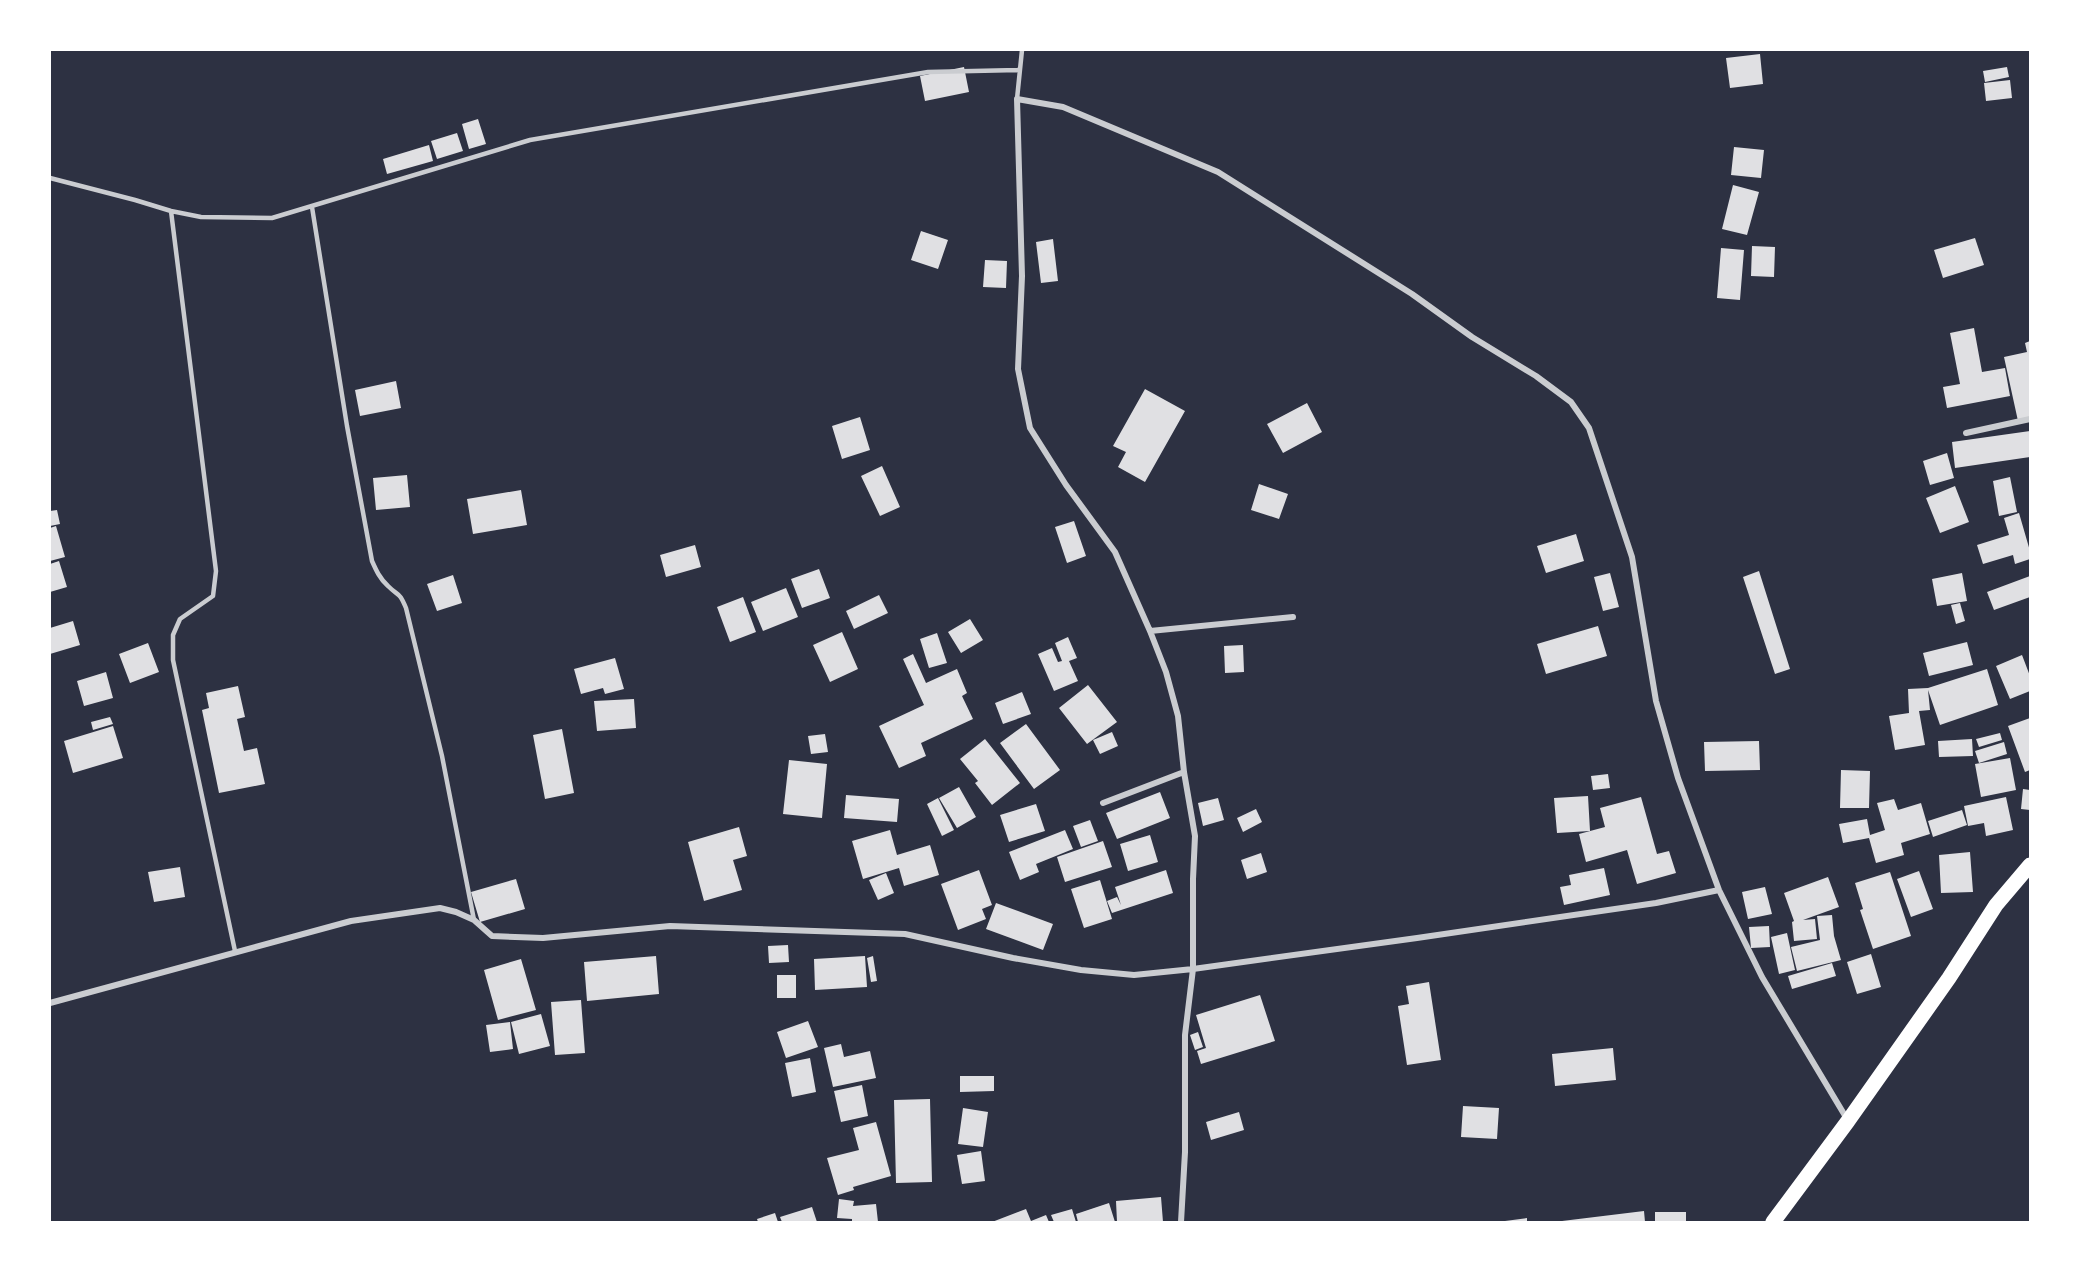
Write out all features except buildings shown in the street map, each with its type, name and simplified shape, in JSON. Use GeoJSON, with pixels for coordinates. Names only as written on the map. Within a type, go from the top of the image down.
{"type":"FeatureCollection","features":[{"type":"Feature","properties":{"kind":"main road"},"geometry":{"type":"LineString","coordinates":[[1773,1222],[1949,978],[1996,905],[2031,865]]}},
{"type":"Feature","properties":{"kind":"street"},"geometry":{"type":"LineString","coordinates":[[1182,1222],[1185,1152],[1185,1035],[1193,969],[1192,879],[1196,836],[1184,772],[1178,716],[1166,672],[1150,631],[1115,552],[1066,485],[1030,428],[1018,369],[1022,276],[1017,99],[1063,106],[1218,172],[1412,294],[1472,337],[1536,376],[1571,402],[1589,428],[1632,557],[1656,701],[1678,778],[1719,891],[1762,977],[1848,1121]]}},
{"type":"Feature","properties":{"kind":"street"},"geometry":{"type":"LineString","coordinates":[[1966,433],[2031,419]]}},
{"type":"Feature","properties":{"kind":"street"},"geometry":{"type":"LineString","coordinates":[[1150,631],[1293,617]]}},
{"type":"Feature","properties":{"kind":"street"},"geometry":{"type":"LineString","coordinates":[[1102,803],[1184,772]]}},
{"type":"Feature","properties":{"kind":"street"},"geometry":{"type":"LineString","coordinates":[[50,1003],[351,921],[440,908],[474,920],[492,936],[543,938],[670,926],[905,934],[1012,958],[1081,970],[1134,975],[1193,969],[1645,905],[1719,891]]}},
{"type":"Feature","properties":{"kind":"lane"},"geometry":{"type":"LineString","coordinates":[[1017,99],[1022,50]]}},
{"type":"Feature","properties":{"kind":"lane"},"geometry":{"type":"LineString","coordinates":[[50,178],[201,217],[272,219],[531,140],[928,72],[1020,70]]}},
{"type":"Feature","properties":{"kind":"lane"},"geometry":{"type":"LineString","coordinates":[[312,207],[347,426],[372,561],[388,587],[400,594],[406,608],[442,756],[474,920]]}},
{"type":"Feature","properties":{"kind":"lane"},"geometry":{"type":"LineString","coordinates":[[171,211],[216,571],[213,596],[180,619],[173,634],[173,660],[235,951]]}}]}
